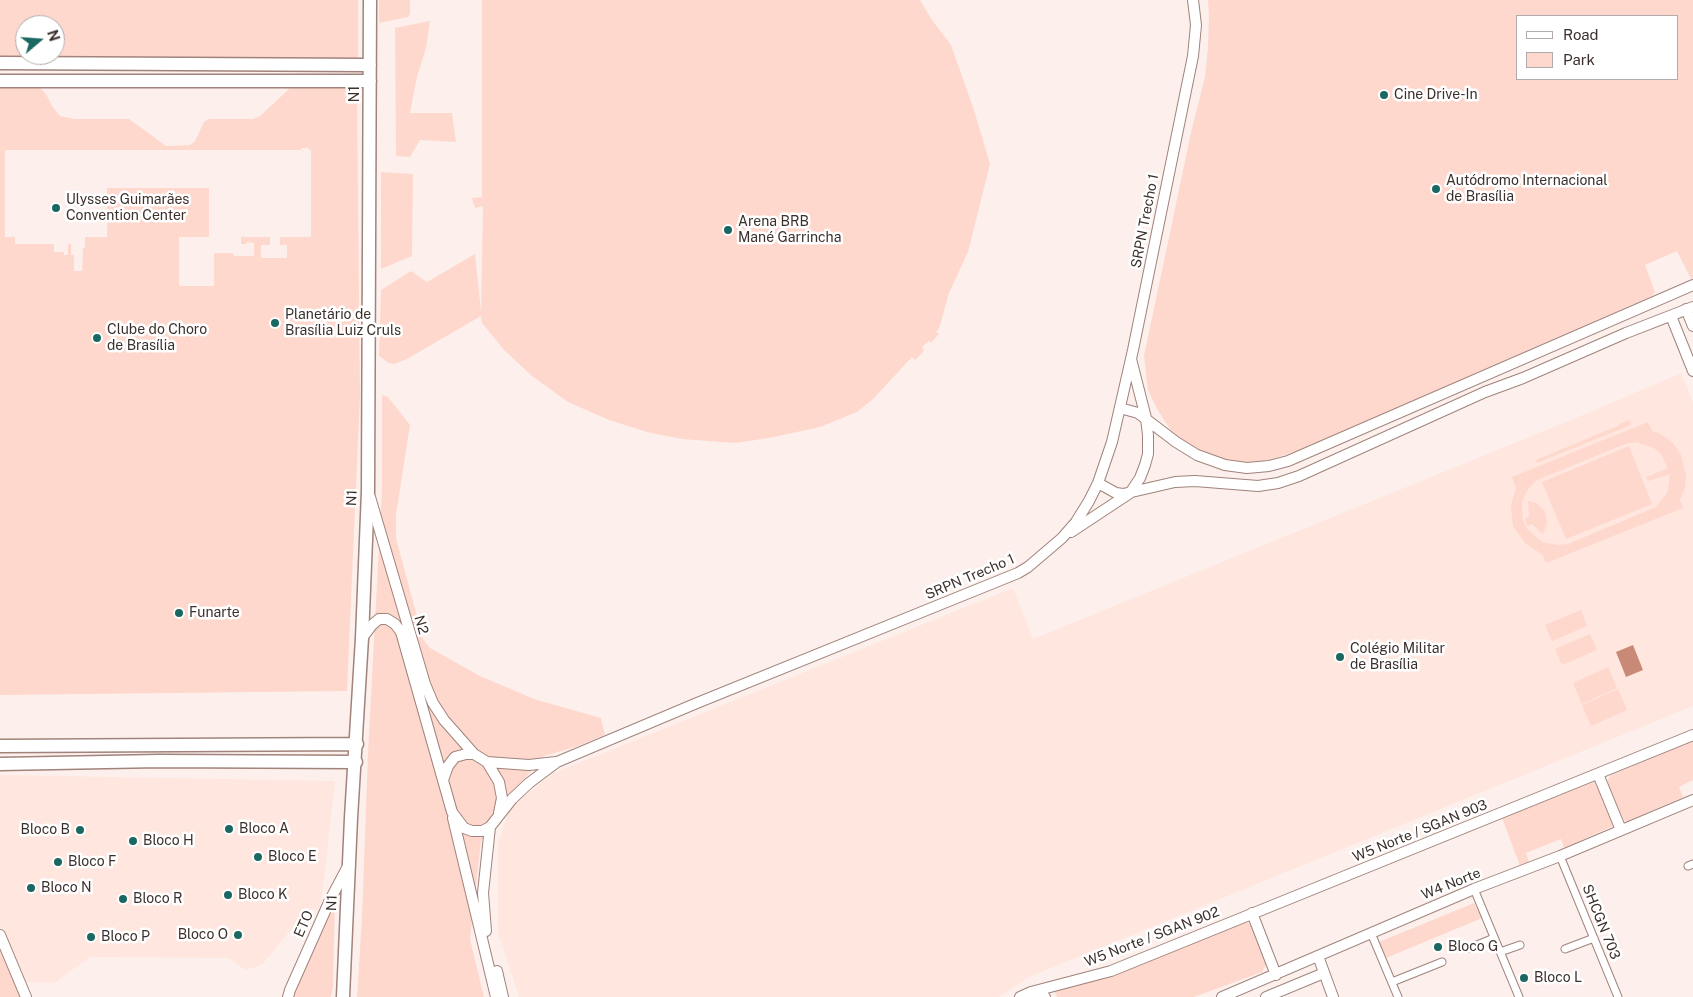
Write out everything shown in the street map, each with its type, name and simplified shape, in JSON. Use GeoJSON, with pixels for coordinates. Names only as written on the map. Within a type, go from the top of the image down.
{"type":"FeatureCollection","features":[{"type":"Feature","properties":{"kind":"highway","name":"N1"},"geometry":{"type":"LineString","coordinates":[[344,997],[368,490],[370,0]]}},
{"type":"Feature","properties":{"kind":"highway"},"geometry":{"type":"LineString","coordinates":[[0,63],[370,65]]}},
{"type":"Feature","properties":{"kind":"highway"},"geometry":{"type":"LineString","coordinates":[[321,64],[321,81]]}},
{"type":"Feature","properties":{"kind":"highway"},"geometry":{"type":"LineString","coordinates":[[0,81],[370,81]]}},
{"type":"Feature","properties":{"kind":"highway"},"geometry":{"type":"LineString","coordinates":[[0,746],[357,744]]}},
{"type":"Feature","properties":{"kind":"highway"},"geometry":{"type":"LineString","coordinates":[[0,764],[159,761],[356,762]]}},
{"type":"Feature","properties":{"kind":"main road","name":"SRPN Trecho 1"},"geometry":{"type":"LineString","coordinates":[[499,816],[529,782],[557,762],[697,702],[1018,574],[1062,538],[1076,522],[1098,482],[1112,442],[1120,408],[1193,56],[1196,25],[1193,0]]}},
{"type":"Feature","properties":{"kind":"main road"},"geometry":{"type":"LineString","coordinates":[[1120,408],[1129,409],[1146,418],[1196,455],[1225,465],[1247,468],[1269,466],[1288,461],[1693,285]]}},
{"type":"Feature","properties":{"kind":"main road"},"geometry":{"type":"LineString","coordinates":[[1485,392],[1690,308],[1693,326]]}},
{"type":"Feature","properties":{"kind":"main road"},"geometry":{"type":"LineString","coordinates":[[1671,316],[1693,371]]}},
{"type":"Feature","properties":{"kind":"main road"},"geometry":{"type":"LineString","coordinates":[[1062,538],[1130,493],[1140,478],[1148,454],[1148,435],[1146,418],[1131,358]]}},
{"type":"Feature","properties":{"kind":"main road"},"geometry":{"type":"LineString","coordinates":[[1521,361],[1516,369],[1518,376],[1523,378]]}},
{"type":"Feature","properties":{"kind":"main road"},"geometry":{"type":"LineString","coordinates":[[1098,482],[1116,493],[1130,493],[1175,482],[1222,483],[1244,486],[1278,484],[1505,382],[1506,377],[1498,370]]}},
{"type":"Feature","properties":{"kind":"main road"},"geometry":{"type":"LineString","coordinates":[[1142,400],[1161,429]]}},
{"type":"Feature","properties":{"kind":"main road"},"geometry":{"type":"LineString","coordinates":[[1114,504],[1149,489]]}},
{"type":"Feature","properties":{"kind":"main road","name":"N2"},"geometry":{"type":"LineString","coordinates":[[368,490],[424,684],[444,720],[474,754]]}},
{"type":"Feature","properties":{"kind":"main road","name":"N2"},"geometry":{"type":"LineString","coordinates":[[362,638],[372,624],[379,620],[387,619],[395,624],[401,632],[443,780]]}},
{"type":"Feature","properties":{"kind":"main road","name":"W5 Norte / SGAN 903"},"geometry":{"type":"LineString","coordinates":[[1252,913],[1693,735]]}},
{"type":"Feature","properties":{"kind":"main road"},"geometry":{"type":"LineString","coordinates":[[452,812],[464,828],[482,831],[490,827],[499,816],[502,798],[499,782],[488,762],[474,754],[455,757],[448,766],[443,780],[496,997]]}},
{"type":"Feature","properties":{"kind":"main road","name":"SRPN Trecho 1"},"geometry":{"type":"LineString","coordinates":[[488,762],[529,764],[557,762]]}},
{"type":"Feature","properties":{"kind":"main road"},"geometry":{"type":"LineString","coordinates":[[1598,774],[1621,830]]}},
{"type":"Feature","properties":{"kind":"main road","name":"W4 Norte"},"geometry":{"type":"LineString","coordinates":[[1222,997],[1235,995],[1276,974],[1474,889],[1692,803]]}},
{"type":"Feature","properties":{"kind":"main road"},"geometry":{"type":"LineString","coordinates":[[490,827],[484,870],[483,911],[486,930],[504,997]]}},
{"type":"Feature","properties":{"kind":"main road","name":"ETO"},"geometry":{"type":"LineString","coordinates":[[288,997],[330,900],[349,863]]}},
{"type":"Feature","properties":{"kind":"main road"},"geometry":{"type":"LineString","coordinates":[[1252,913],[1276,974]]}},
{"type":"Feature","properties":{"kind":"main road","name":"W5 Norte / SGAN 902"},"geometry":{"type":"LineString","coordinates":[[1020,997],[1031,992],[1111,971],[1252,913]]}},
{"type":"Feature","properties":{"kind":"main road"},"geometry":{"type":"LineString","coordinates":[[0,935],[26,997]]}},
{"type":"Feature","properties":{"kind":"main road"},"geometry":{"type":"LineString","coordinates":[[1318,956],[1333,997]]}},
{"type":"Feature","properties":{"kind":"main road"},"geometry":{"type":"LineString","coordinates":[[1266,997],[1324,973]]}},
{"type":"Feature","properties":{"kind":"main road"},"geometry":{"type":"LineString","coordinates":[[1031,992],[1045,997]]}},
{"type":"Feature","properties":{"kind":"street","name":"SHCGN 703"},"geometry":{"type":"LineString","coordinates":[[1560,856],[1618,997]]}},
{"type":"Feature","properties":{"kind":"street"},"geometry":{"type":"LineString","coordinates":[[1474,889],[1519,997]]}},
{"type":"Feature","properties":{"kind":"street"},"geometry":{"type":"LineString","coordinates":[[1371,932],[1398,997]]}},
{"type":"Feature","properties":{"kind":"street"},"geometry":{"type":"LineString","coordinates":[[1470,948],[1494,938]]}},
{"type":"Feature","properties":{"kind":"street"},"geometry":{"type":"LineString","coordinates":[[1564,949],[1594,938]]}},
{"type":"Feature","properties":{"kind":"street"},"geometry":{"type":"LineString","coordinates":[[1500,952],[1520,945]]}},
{"type":"Feature","properties":{"kind":"street"},"geometry":{"type":"LineString","coordinates":[[1392,982],[1442,962]]}},
{"type":"Feature","properties":{"kind":"shaded area","name":"Colégio Militar de Brasília"},"geometry":{"type":"Polygon","coordinates":[[[1681,373],[1693,402],[1693,706],[1029,977],[999,997],[519,997],[498,933],[498,843],[510,807],[554,773],[1013,588],[1033,639],[1571,420],[1681,373]]]}},
{"type":"Feature","properties":{"kind":"shaded area"},"geometry":{"type":"Polygon","coordinates":[[[1633,645],[1643,670],[1626,677],[1616,652],[1633,645]]]}},
{"type":"Feature","properties":{"kind":"shaded area"},"geometry":{"type":"Polygon","coordinates":[[[0,775],[335,781],[319,910],[308,909],[262,965],[245,970],[229,958],[90,957],[54,983],[25,982],[0,926],[0,775]]]}},
{"type":"Feature","properties":{"kind":"green space"},"geometry":{"type":"Polygon","coordinates":[[[0,0],[358,0],[358,56],[356,59],[65,60],[65,15],[15,15],[15,60],[0,60],[0,0]]]}},
{"type":"Feature","properties":{"kind":"green space"},"geometry":{"type":"Polygon","coordinates":[[[379,0],[410,0],[410,14],[408,17],[379,23],[379,0]]]}},
{"type":"Feature","properties":{"kind":"green space","name":"Arena BRB Mané Garrincha"},"geometry":{"type":"Polygon","coordinates":[[[482,0],[920,0],[951,45],[974,110],[990,164],[968,252],[949,293],[939,329],[936,332],[939,334],[931,343],[929,341],[922,347],[924,351],[915,360],[912,357],[873,399],[857,412],[820,427],[735,443],[682,439],[647,432],[609,420],[568,402],[532,376],[504,350],[482,323],[481,316],[407,359],[394,364],[379,356],[381,290],[411,271],[427,282],[475,254],[481,311],[483,206],[475,208],[472,198],[482,197],[482,0]]]}},
{"type":"Feature","properties":{"kind":"green space","name":"Autódromo Internacional de Brasília"},"geometry":{"type":"Polygon","coordinates":[[[1208,0],[1693,0],[1693,278],[1691,279],[1677,251],[1645,265],[1655,292],[1652,296],[1297,451],[1265,461],[1242,463],[1223,460],[1201,452],[1182,440],[1170,429],[1157,409],[1148,390],[1144,356],[1192,128],[1205,77],[1208,47],[1208,0]]]}},
{"type":"Feature","properties":{"kind":"green space"},"geometry":{"type":"Polygon","coordinates":[[[430,21],[426,48],[417,77],[410,113],[452,113],[456,142],[420,140],[410,157],[396,156],[395,28],[430,21]]]}},
{"type":"Feature","properties":{"kind":"green space"},"geometry":{"type":"Polygon","coordinates":[[[0,85],[37,85],[46,94],[60,116],[75,119],[129,119],[166,146],[190,145],[195,141],[204,122],[209,119],[253,119],[260,116],[291,87],[353,86],[357,90],[360,396],[347,691],[0,695],[0,85]],[[301,148],[301,150],[5,150],[5,237],[15,237],[15,244],[54,244],[54,252],[64,252],[64,255],[68,255],[68,244],[71,244],[71,255],[74,255],[74,271],[82,271],[85,237],[107,237],[107,188],[209,188],[209,237],[179,237],[179,286],[214,286],[214,253],[254,256],[254,243],[247,242],[246,244],[241,244],[241,237],[270,237],[270,245],[261,245],[261,258],[287,258],[287,245],[280,245],[280,237],[311,237],[311,150],[301,148]]]}},
{"type":"Feature","properties":{"kind":"green space"},"geometry":{"type":"Polygon","coordinates":[[[381,172],[413,174],[412,256],[381,269],[381,172]]]}},
{"type":"Feature","properties":{"kind":"green space"},"geometry":{"type":"Polygon","coordinates":[[[382,395],[388,397],[410,425],[396,515],[396,538],[423,639],[430,648],[480,676],[534,699],[601,718],[605,735],[575,747],[544,756],[503,803],[481,841],[470,939],[484,997],[357,997],[382,489],[382,395]]]}},
{"type":"Feature","properties":{"kind":"green space"},"geometry":{"type":"Polygon","coordinates":[[[1629,420],[1631,425],[1537,463],[1536,460],[1629,420]]]}},
{"type":"Feature","properties":{"kind":"green space"},"geometry":{"type":"Polygon","coordinates":[[[1648,422],[1652,431],[1659,433],[1672,442],[1681,455],[1686,476],[1685,488],[1680,500],[1683,508],[1546,563],[1543,555],[1525,543],[1513,526],[1511,505],[1516,488],[1512,477],[1648,422]],[[1636,442],[1625,444],[1535,481],[1526,492],[1522,503],[1523,520],[1527,529],[1542,542],[1558,545],[1568,544],[1656,507],[1667,493],[1670,474],[1648,481],[1646,477],[1668,468],[1661,454],[1654,448],[1636,442]]]}},
{"type":"Feature","properties":{"kind":"green space"},"geometry":{"type":"Polygon","coordinates":[[[1629,446],[1652,504],[1566,539],[1542,482],[1629,446]]]}},
{"type":"Feature","properties":{"kind":"green space"},"geometry":{"type":"Polygon","coordinates":[[[1528,501],[1536,503],[1545,511],[1547,523],[1543,534],[1532,524],[1527,526],[1525,519],[1529,517],[1528,501]]]}},
{"type":"Feature","properties":{"kind":"green space"},"geometry":{"type":"Polygon","coordinates":[[[1581,610],[1587,626],[1552,641],[1545,625],[1581,610]]]}},
{"type":"Feature","properties":{"kind":"green space"},"geometry":{"type":"Polygon","coordinates":[[[1590,634],[1597,650],[1562,665],[1555,649],[1590,634]]]}},
{"type":"Feature","properties":{"kind":"green space"},"geometry":{"type":"Polygon","coordinates":[[[1608,667],[1617,688],[1582,704],[1573,683],[1608,667]]]}},
{"type":"Feature","properties":{"kind":"green space"},"geometry":{"type":"Polygon","coordinates":[[[1618,689],[1627,710],[1591,726],[1582,705],[1618,689]]]}},
{"type":"Feature","properties":{"kind":"green space"},"geometry":{"type":"Polygon","coordinates":[[[1693,741],[1693,780],[1679,787],[1683,797],[1626,822],[1608,784],[1611,775],[1693,741]]]}},
{"type":"Feature","properties":{"kind":"green space"},"geometry":{"type":"Polygon","coordinates":[[[1598,782],[1614,820],[1613,826],[1564,848],[1561,839],[1526,853],[1529,862],[1520,866],[1502,818],[1598,782]]]}},
{"type":"Feature","properties":{"kind":"green space"},"geometry":{"type":"Polygon","coordinates":[[[335,900],[333,986],[331,997],[293,997],[328,910],[335,900]]]}},
{"type":"Feature","properties":{"kind":"green space"},"geometry":{"type":"Polygon","coordinates":[[[1474,903],[1482,918],[1386,958],[1379,942],[1474,903]]]}},
{"type":"Feature","properties":{"kind":"green space"},"geometry":{"type":"Polygon","coordinates":[[[1246,922],[1250,924],[1267,963],[1262,972],[1194,997],[1057,997],[1052,987],[1113,974],[1246,922]]]}},
{"type":"Feature","properties":{"kind":"green space"},"geometry":{"type":"Polygon","coordinates":[[[0,948],[20,996],[20,997],[0,997],[0,948]]]}},
{"type":"Feature","properties":{"kind":"place","name":"Cine Drive-In"},"geometry":{"type":"Point","coordinates":[1384,95]}},
{"type":"Feature","properties":{"kind":"place","name":"Autódromo Internacional de Brasília"},"geometry":{"type":"Point","coordinates":[1436,189]}},
{"type":"Feature","properties":{"kind":"place","name":"Ulysses Guimarães Convention Center"},"geometry":{"type":"Point","coordinates":[56,208]}},
{"type":"Feature","properties":{"kind":"place","name":"Arena BRB Mané Garrincha"},"geometry":{"type":"Point","coordinates":[728,230]}},
{"type":"Feature","properties":{"kind":"place","name":"Planetário de Brasília Luiz Cruls"},"geometry":{"type":"Point","coordinates":[275,323]}},
{"type":"Feature","properties":{"kind":"place","name":"Clube do Choro de Brasília"},"geometry":{"type":"Point","coordinates":[97,338]}},
{"type":"Feature","properties":{"kind":"place","name":"Funarte"},"geometry":{"type":"Point","coordinates":[179,613]}},
{"type":"Feature","properties":{"kind":"place","name":"Colégio Militar de Brasília"},"geometry":{"type":"Point","coordinates":[1340,657]}},
{"type":"Feature","properties":{"kind":"place","name":"Bloco A"},"geometry":{"type":"Point","coordinates":[229,829]}},
{"type":"Feature","properties":{"kind":"place","name":"Bloco B"},"geometry":{"type":"Point","coordinates":[80,830]}},
{"type":"Feature","properties":{"kind":"place","name":"Bloco H"},"geometry":{"type":"Point","coordinates":[133,841]}},
{"type":"Feature","properties":{"kind":"place","name":"Bloco E"},"geometry":{"type":"Point","coordinates":[258,857]}},
{"type":"Feature","properties":{"kind":"place","name":"Bloco F"},"geometry":{"type":"Point","coordinates":[58,862]}},
{"type":"Feature","properties":{"kind":"place","name":"Bloco N"},"geometry":{"type":"Point","coordinates":[31,888]}},
{"type":"Feature","properties":{"kind":"place","name":"Bloco K"},"geometry":{"type":"Point","coordinates":[228,895]}},
{"type":"Feature","properties":{"kind":"place","name":"Bloco R"},"geometry":{"type":"Point","coordinates":[123,899]}},
{"type":"Feature","properties":{"kind":"place","name":"Bloco O"},"geometry":{"type":"Point","coordinates":[238,935]}},
{"type":"Feature","properties":{"kind":"place","name":"Bloco P"},"geometry":{"type":"Point","coordinates":[91,937]}},
{"type":"Feature","properties":{"kind":"place","name":"Bloco G"},"geometry":{"type":"Point","coordinates":[1438,947]}},
{"type":"Feature","properties":{"kind":"place","name":"Bloco L"},"geometry":{"type":"Point","coordinates":[1524,978]}}]}
